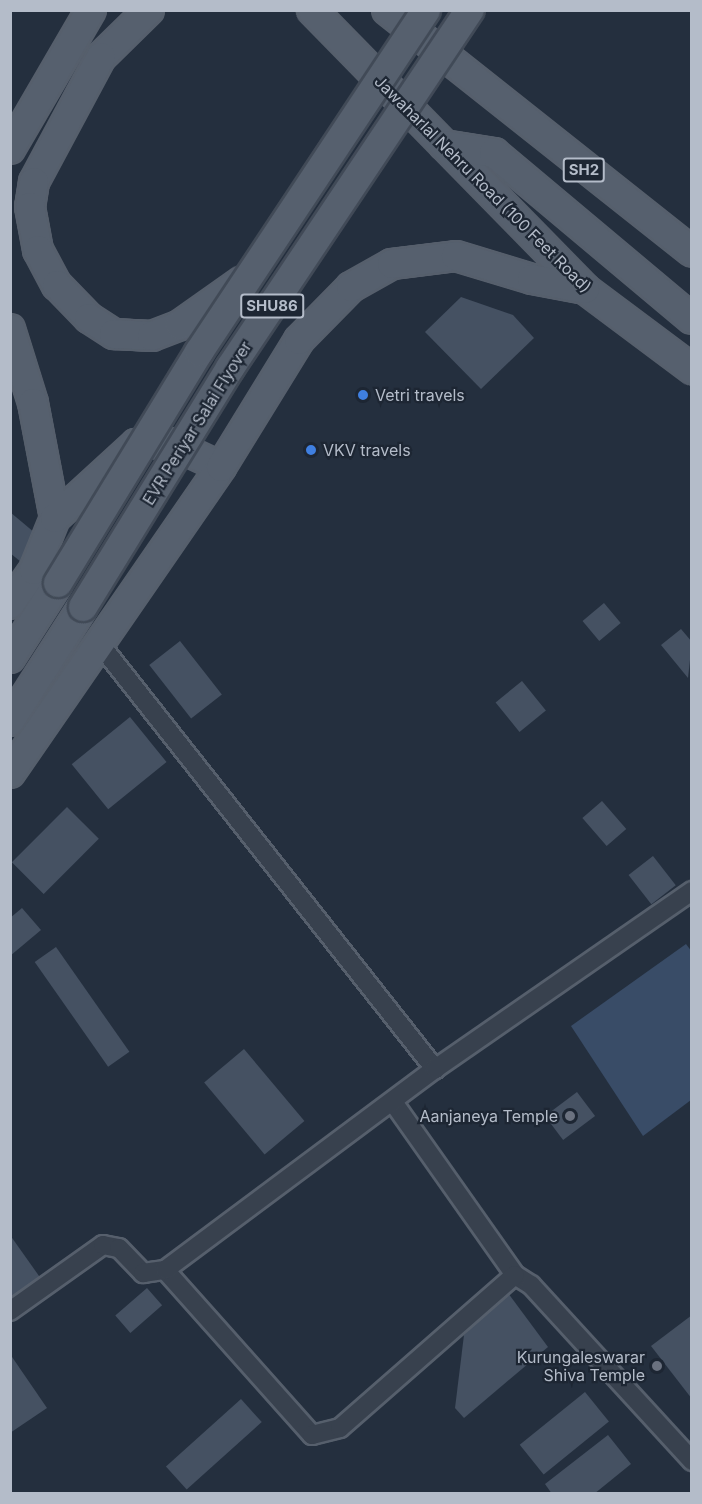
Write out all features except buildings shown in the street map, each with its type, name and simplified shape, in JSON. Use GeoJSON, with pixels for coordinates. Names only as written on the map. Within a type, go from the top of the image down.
{"type":"FeatureCollection","features":[{"type":"Feature","properties":{"kind":"main road"},"geometry":{"type":"LineString","coordinates":[[10,149],[91,10]]}},
{"type":"Feature","properties":{"kind":"main road"},"geometry":{"type":"LineString","coordinates":[[149,10],[101,57],[34,182],[30,207],[38,250],[57,285],[89,318],[114,334],[152,336],[180,325],[219,302],[253,270]]}},
{"type":"Feature","properties":{"kind":"main road","name":"Jawaharlal Nehru Road (100 Feet Road)"},"geometry":{"type":"LineString","coordinates":[[312,10],[585,289],[692,369]]}},
{"type":"Feature","properties":{"kind":"main road","name":"SH2"},"geometry":{"type":"LineString","coordinates":[[387,10],[651,225],[692,252]]}},
{"type":"Feature","properties":{"kind":"main road","name":"SHU86"},"geometry":{"type":"LineString","coordinates":[[10,658],[253,270],[426,10]]}},
{"type":"Feature","properties":{"kind":"main road","name":"EVR Periyar Salai Flyover"},"geometry":{"type":"LineString","coordinates":[[10,721],[230,368],[470,10]]}},
{"type":"Feature","properties":{"kind":"main road"},"geometry":{"type":"LineString","coordinates":[[444,145],[494,153],[525,184],[692,319]]}},
{"type":"Feature","properties":{"kind":"main road"},"geometry":{"type":"LineString","coordinates":[[651,225],[692,227]]}},
{"type":"Feature","properties":{"kind":"main road"},"geometry":{"type":"LineString","coordinates":[[10,772],[220,466],[299,340],[351,287],[392,264],[456,256],[532,279],[585,289]]}},
{"type":"Feature","properties":{"kind":"main road"},"geometry":{"type":"LineString","coordinates":[[10,329],[33,403],[55,518]]}},
{"type":"Feature","properties":{"kind":"main road"},"geometry":{"type":"LineString","coordinates":[[10,604],[34,570],[55,518],[136,444],[170,442],[220,466]]}},
{"type":"Feature","properties":{"kind":"street"},"geometry":{"type":"LineString","coordinates":[[99,643],[435,1069]]}},
{"type":"Feature","properties":{"kind":"street"},"geometry":{"type":"LineString","coordinates":[[10,1311],[103,1245],[119,1248],[143,1273],[165,1270],[435,1069],[692,891]]}},
{"type":"Feature","properties":{"kind":"street"},"geometry":{"type":"LineString","coordinates":[[393,1102],[515,1275],[531,1285],[692,1461]]}},
{"type":"Feature","properties":{"kind":"street"},"geometry":{"type":"LineString","coordinates":[[165,1270],[312,1435],[340,1428],[515,1275]]}},
{"type":"Feature","properties":{"kind":"water"},"geometry":{"type":"Polygon","coordinates":[[[686,944],[692,952],[691,1100],[643,1136],[571,1026],[686,944]]]}},
{"type":"Feature","properties":{"kind":"place","name":"Vetri travels"},"geometry":{"type":"Point","coordinates":[363,395]}},
{"type":"Feature","properties":{"kind":"place","name":"VKV travels"},"geometry":{"type":"Point","coordinates":[311,450]}},
{"type":"Feature","properties":{"kind":"place","name":"Aanjaneya Temple"},"geometry":{"type":"Point","coordinates":[570,1116]}},
{"type":"Feature","properties":{"kind":"place","name":"Kurungaleswarar Shiva Temple"},"geometry":{"type":"Point","coordinates":[657,1366]}}]}
